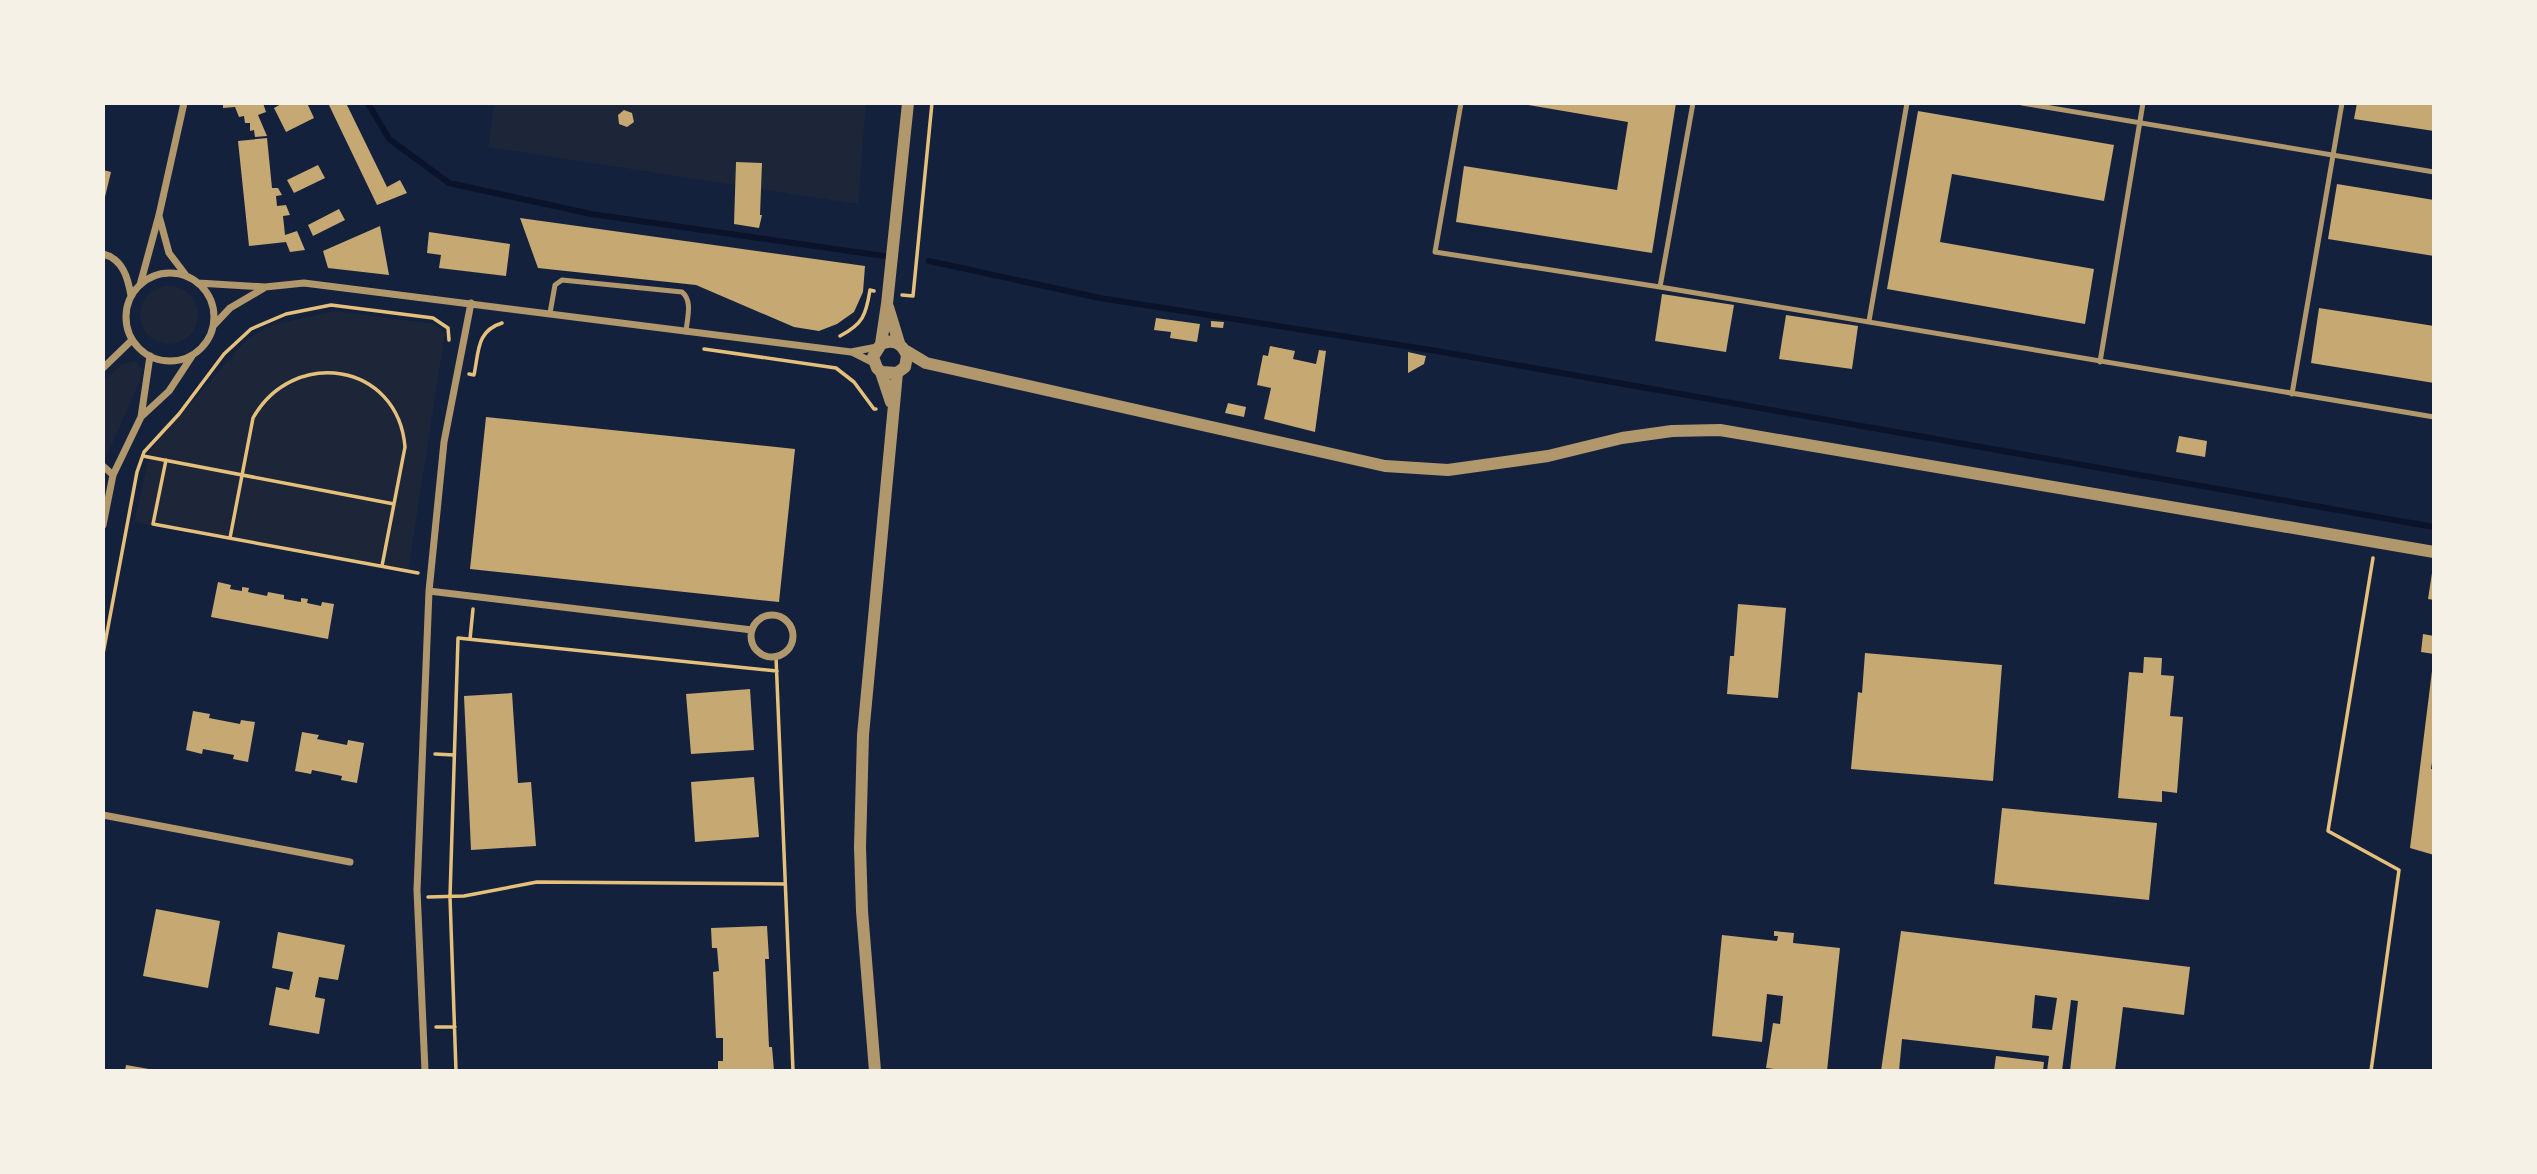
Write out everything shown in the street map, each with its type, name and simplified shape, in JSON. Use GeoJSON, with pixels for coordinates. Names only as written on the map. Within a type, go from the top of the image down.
{"type":"FeatureCollection","features":[{"type":"Feature","properties":{"kind":"street"},"geometry":{"type":"LineString","coordinates":[[184,103],[140,285],[131,296],[126,315],[132,340],[150,356],[172,362],[193,355]]}},
{"type":"Feature","properties":{"kind":"street"},"geometry":{"type":"LineString","coordinates":[[893,409],[873,357],[879,345],[887,304],[908,103]]}},
{"type":"Feature","properties":{"kind":"street"},"geometry":{"type":"LineString","coordinates":[[141,416],[169,391],[193,355],[210,337],[214,325],[212,302],[169,253],[159,215]]}},
{"type":"Feature","properties":{"kind":"street"},"geometry":{"type":"LineString","coordinates":[[103,254],[113,256],[127,274],[131,296]]}},
{"type":"Feature","properties":{"kind":"street"},"geometry":{"type":"LineString","coordinates":[[140,285],[162,274],[186,275]]}},
{"type":"Feature","properties":{"kind":"street"},"geometry":{"type":"LineString","coordinates":[[198,283],[265,287],[304,283],[851,352],[893,341],[926,363],[1385,466],[1448,470],[1548,456],[1622,438],[1672,431],[1720,430],[2434,552]]}},
{"type":"Feature","properties":{"kind":"street"},"geometry":{"type":"LineString","coordinates":[[214,325],[230,308],[265,287]]}},
{"type":"Feature","properties":{"kind":"street"},"geometry":{"type":"LineString","coordinates":[[425,1071],[418,898],[429,592],[444,442],[471,303]]}},
{"type":"Feature","properties":{"kind":"street"},"geometry":{"type":"LineString","coordinates":[[875,1071],[862,911],[863,735],[893,409],[901,370],[907,356],[887,304]]}},
{"type":"Feature","properties":{"kind":"street"},"geometry":{"type":"LineString","coordinates":[[103,368],[132,340]]}},
{"type":"Feature","properties":{"kind":"street"},"geometry":{"type":"LineString","coordinates":[[851,352],[878,368],[901,370],[926,363]]}},
{"type":"Feature","properties":{"kind":"street"},"geometry":{"type":"LineString","coordinates":[[103,525],[113,475],[141,416],[150,356]]}},
{"type":"Feature","properties":{"kind":"street"},"geometry":{"type":"LineString","coordinates":[[103,466],[113,475]]}},
{"type":"Feature","properties":{"kind":"street"},"geometry":{"type":"LineString","coordinates":[[429,592],[752,630]]}},
{"type":"Feature","properties":{"kind":"street"},"geometry":{"type":"LineString","coordinates":[[766,616],[778,616],[789,623],[793,636],[792,643],[783,654],[776,657],[769,657],[756,650],[751,637],[756,623],[766,616]]}},
{"type":"Feature","properties":{"kind":"street"},"geometry":{"type":"LineString","coordinates":[[103,816],[350,862]]}},
{"type":"Feature","properties":{"kind":"lane"},"geometry":{"type":"LineString","coordinates":[[1461,103],[1435,252],[1869,321],[2434,417]]}},
{"type":"Feature","properties":{"kind":"lane"},"geometry":{"type":"LineString","coordinates":[[1660,287],[1693,103]]}},
{"type":"Feature","properties":{"kind":"lane"},"geometry":{"type":"LineString","coordinates":[[1869,321],[1907,103]]}},
{"type":"Feature","properties":{"kind":"lane"},"geometry":{"type":"LineString","coordinates":[[2022,103],[2434,172]]}},
{"type":"Feature","properties":{"kind":"lane"},"geometry":{"type":"LineString","coordinates":[[2100,362],[2143,103]]}},
{"type":"Feature","properties":{"kind":"lane"},"geometry":{"type":"LineString","coordinates":[[2292,394],[2342,103]]}},
{"type":"Feature","properties":{"kind":"lane"},"geometry":{"type":"LineString","coordinates":[[550,313],[555,285],[562,280],[682,292],[688,303],[686,331]]}},
{"type":"Feature","properties":{"kind":"path"},"geometry":{"type":"LineString","coordinates":[[103,654],[137,472],[143,456],[158,435],[180,414],[224,354],[251,330],[286,314],[331,305],[433,318],[448,328],[450,342]]}},
{"type":"Feature","properties":{"kind":"path"},"geometry":{"type":"LineString","coordinates":[[458,373],[474,375],[482,336],[490,326],[503,323]]}},
{"type":"Feature","properties":{"kind":"path"},"geometry":{"type":"LineString","coordinates":[[697,348],[836,368],[854,382],[874,409],[893,409]]}},
{"type":"Feature","properties":{"kind":"path"},"geometry":{"type":"LineString","coordinates":[[230,538],[253,418],[268,398],[284,384],[300,376],[323,372],[341,374],[360,379],[375,388],[391,406],[404,434],[405,447],[382,566]]}},
{"type":"Feature","properties":{"kind":"path"},"geometry":{"type":"LineString","coordinates":[[143,456],[394,503]]}},
{"type":"Feature","properties":{"kind":"path"},"geometry":{"type":"LineString","coordinates":[[166,460],[153,524],[430,576]]}},
{"type":"Feature","properties":{"kind":"path"},"geometry":{"type":"LineString","coordinates":[[2371,1071],[2399,870],[2328,831],[2375,542]]}},
{"type":"Feature","properties":{"kind":"path"},"geometry":{"type":"LineString","coordinates":[[470,639],[474,597]]}},
{"type":"Feature","properties":{"kind":"path"},"geometry":{"type":"LineString","coordinates":[[456,1071],[450,897],[458,638],[777,671]]}},
{"type":"Feature","properties":{"kind":"path"},"geometry":{"type":"LineString","coordinates":[[776,657],[793,1071]]}},
{"type":"Feature","properties":{"kind":"path"},"geometry":{"type":"LineString","coordinates":[[422,754],[454,755]]}},
{"type":"Feature","properties":{"kind":"path"},"geometry":{"type":"LineString","coordinates":[[418,898],[464,896],[537,882],[785,884]]}},
{"type":"Feature","properties":{"kind":"path"},"geometry":{"type":"LineString","coordinates":[[423,1027],[455,1027]]}},
{"type":"Feature","properties":{"kind":"shaded area"},"geometry":{"type":"Polygon","coordinates":[[[494,103],[866,103],[858,204],[488,147],[494,103]]]}},
{"type":"Feature","properties":{"kind":"shaded area"},"geometry":{"type":"Polygon","coordinates":[[[169,286],[185,291],[193,299],[198,315],[193,331],[185,339],[169,344],[153,339],[145,331],[140,315],[145,299],[153,291],[169,286]]]}},
{"type":"Feature","properties":{"kind":"shaded area"},"geometry":{"type":"Polygon","coordinates":[[[336,311],[435,324],[445,333],[408,571],[134,522],[151,449],[247,339],[271,325],[336,311]]]}},
{"type":"Feature","properties":{"kind":"shaded area"},"geometry":{"type":"Polygon","coordinates":[[[137,361],[141,368],[140,380],[105,460],[103,381],[122,364],[137,361]]]}},
{"type":"Feature","properties":{"kind":"building"},"geometry":{"type":"Polygon","coordinates":[[[223,103],[263,103],[266,112],[258,115],[267,136],[255,137],[254,130],[250,131],[250,123],[245,123],[244,116],[239,117],[235,107],[223,108],[223,103]]]}},
{"type":"Feature","properties":{"kind":"building"},"geometry":{"type":"Polygon","coordinates":[[[283,103],[307,103],[314,118],[286,132],[274,108],[283,103]]]}},
{"type":"Feature","properties":{"kind":"building"},"geometry":{"type":"Polygon","coordinates":[[[328,103],[346,103],[387,187],[400,180],[407,193],[377,205],[328,103]]]}},
{"type":"Feature","properties":{"kind":"building"},"geometry":{"type":"Polygon","coordinates":[[[1516,103],[1676,103],[1652,253],[1456,222],[1464,166],[1617,190],[1628,122],[1516,103]]]}},
{"type":"Feature","properties":{"kind":"building"},"geometry":{"type":"Polygon","coordinates":[[[2357,103],[2434,103],[2434,131],[2354,119],[2357,103]]]}},
{"type":"Feature","properties":{"kind":"building"},"geometry":{"type":"Polygon","coordinates":[[[624,110],[632,113],[634,122],[627,127],[619,124],[618,115],[624,110]]]}},
{"type":"Feature","properties":{"kind":"building"},"geometry":{"type":"Polygon","coordinates":[[[1918,111],[2114,145],[2104,201],[1952,174],[1940,242],[2094,269],[2085,324],[1887,289],[1918,111]]]}},
{"type":"Feature","properties":{"kind":"building"},"geometry":{"type":"Polygon","coordinates":[[[267,138],[272,188],[278,188],[282,195],[276,196],[277,206],[286,205],[290,215],[283,216],[285,235],[297,231],[305,250],[290,252],[286,242],[249,246],[238,141],[267,138]]]}},
{"type":"Feature","properties":{"kind":"building"},"geometry":{"type":"Polygon","coordinates":[[[736,162],[762,163],[762,215],[759,228],[734,224],[736,162]]]}},
{"type":"Feature","properties":{"kind":"building"},"geometry":{"type":"Polygon","coordinates":[[[318,165],[325,178],[294,193],[287,180],[318,165]]]}},
{"type":"Feature","properties":{"kind":"building"},"geometry":{"type":"Polygon","coordinates":[[[103,170],[111,172],[104,201],[103,201],[103,170]]]}},
{"type":"Feature","properties":{"kind":"building"},"geometry":{"type":"Polygon","coordinates":[[[2337,184],[2434,200],[2434,256],[2328,239],[2337,184]]]}},
{"type":"Feature","properties":{"kind":"building"},"geometry":{"type":"Polygon","coordinates":[[[339,209],[345,220],[313,236],[308,225],[339,209]]]}},
{"type":"Feature","properties":{"kind":"building"},"geometry":{"type":"Polygon","coordinates":[[[520,218],[865,266],[863,292],[854,312],[837,324],[819,331],[794,327],[696,285],[538,268],[520,218]]]}},
{"type":"Feature","properties":{"kind":"building"},"geometry":{"type":"Polygon","coordinates":[[[380,226],[389,275],[328,268],[323,251],[380,226]]]}},
{"type":"Feature","properties":{"kind":"building"},"geometry":{"type":"Polygon","coordinates":[[[429,232],[510,244],[506,276],[439,268],[441,255],[427,253],[429,232]]]}},
{"type":"Feature","properties":{"kind":"building"},"geometry":{"type":"Polygon","coordinates":[[[1662,294],[1734,305],[1726,352],[1655,341],[1662,294]]]}},
{"type":"Feature","properties":{"kind":"building"},"geometry":{"type":"Polygon","coordinates":[[[2319,308],[2434,326],[2434,383],[2311,363],[2319,308]]]}},
{"type":"Feature","properties":{"kind":"building"},"geometry":{"type":"Polygon","coordinates":[[[1786,315],[1858,326],[1852,369],[1779,359],[1786,315]]]}},
{"type":"Feature","properties":{"kind":"building"},"geometry":{"type":"Polygon","coordinates":[[[1156,318],[1200,324],[1197,342],[1170,338],[1171,332],[1154,330],[1156,318]]]}},
{"type":"Feature","properties":{"kind":"building"},"geometry":{"type":"Polygon","coordinates":[[[1211,321],[1224,322],[1223,328],[1211,327],[1211,321]]]}},
{"type":"Feature","properties":{"kind":"building"},"geometry":{"type":"Polygon","coordinates":[[[1270,346],[1295,351],[1293,359],[1316,364],[1319,350],[1326,351],[1315,432],[1264,419],[1271,388],[1257,385],[1263,355],[1268,356],[1270,346]]]}},
{"type":"Feature","properties":{"kind":"building"},"geometry":{"type":"Polygon","coordinates":[[[1408,352],[1426,356],[1424,364],[1408,373],[1408,352]]]}},
{"type":"Feature","properties":{"kind":"building"},"geometry":{"type":"Polygon","coordinates":[[[1228,403],[1246,407],[1244,417],[1225,413],[1228,403]]]}},
{"type":"Feature","properties":{"kind":"building"},"geometry":{"type":"Polygon","coordinates":[[[486,417],[795,449],[779,602],[470,569],[486,417]]]}},
{"type":"Feature","properties":{"kind":"building"},"geometry":{"type":"Polygon","coordinates":[[[2179,436],[2207,441],[2205,457],[2176,452],[2179,436]]]}},
{"type":"Feature","properties":{"kind":"building"},"geometry":{"type":"Polygon","coordinates":[[[2434,573],[2434,600],[2428,599],[2434,573]]]}},
{"type":"Feature","properties":{"kind":"building"},"geometry":{"type":"Polygon","coordinates":[[[218,582],[231,585],[230,589],[242,591],[242,587],[249,588],[248,592],[267,596],[268,592],[284,595],[284,599],[301,602],[301,598],[308,599],[307,603],[321,606],[322,602],[334,604],[328,639],[211,617],[218,582]]]}},
{"type":"Feature","properties":{"kind":"building"},"geometry":{"type":"Polygon","coordinates":[[[1738,604],[1786,608],[1778,698],[1727,694],[1730,656],[1734,656],[1738,604]]]}},
{"type":"Feature","properties":{"kind":"building"},"geometry":{"type":"Polygon","coordinates":[[[2423,634],[2434,636],[2434,654],[2421,652],[2423,634]]]}},
{"type":"Feature","properties":{"kind":"building"},"geometry":{"type":"Polygon","coordinates":[[[1865,653],[2002,665],[1993,781],[1851,769],[1858,692],[1862,693],[1865,653]]]}},
{"type":"Feature","properties":{"kind":"building"},"geometry":{"type":"Polygon","coordinates":[[[2144,657],[2162,658],[2161,675],[2174,676],[2170,716],[2183,717],[2177,793],[2162,791],[2162,802],[2118,798],[2129,672],[2143,673],[2144,657]]]}},
{"type":"Feature","properties":{"kind":"building"},"geometry":{"type":"Polygon","coordinates":[[[2432,671],[2434,749],[2431,769],[2434,769],[2434,855],[2410,848],[2432,671]]]}},
{"type":"Feature","properties":{"kind":"building"},"geometry":{"type":"Polygon","coordinates":[[[750,689],[754,750],[691,754],[686,694],[750,689]]]}},
{"type":"Feature","properties":{"kind":"building"},"geometry":{"type":"Polygon","coordinates":[[[512,693],[518,783],[531,782],[536,846],[471,850],[464,696],[512,693]]]}},
{"type":"Feature","properties":{"kind":"building"},"geometry":{"type":"Polygon","coordinates":[[[193,711],[210,714],[209,718],[240,724],[241,720],[255,722],[248,762],[233,759],[234,755],[203,749],[202,754],[186,750],[193,711]]]}},
{"type":"Feature","properties":{"kind":"building"},"geometry":{"type":"Polygon","coordinates":[[[302,732],[319,735],[317,739],[347,745],[348,740],[364,743],[357,783],[341,780],[342,776],[312,770],[311,774],[295,771],[302,732]]]}},
{"type":"Feature","properties":{"kind":"building"},"geometry":{"type":"Polygon","coordinates":[[[754,777],[759,837],[695,842],[691,782],[754,777]]]}},
{"type":"Feature","properties":{"kind":"building"},"geometry":{"type":"Polygon","coordinates":[[[2002,808],[2157,823],[2149,900],[1994,884],[2002,808]]]}},
{"type":"Feature","properties":{"kind":"building"},"geometry":{"type":"Polygon","coordinates":[[[156,909],[220,921],[208,988],[143,976],[156,909]]]}},
{"type":"Feature","properties":{"kind":"building"},"geometry":{"type":"Polygon","coordinates":[[[767,926],[769,959],[765,959],[769,1047],[772,1047],[774,1071],[718,1071],[718,1061],[723,1061],[723,1038],[716,1038],[713,972],[719,971],[717,948],[712,948],[711,928],[767,926]]]}},
{"type":"Feature","properties":{"kind":"building"},"geometry":{"type":"Polygon","coordinates":[[[1774,931],[1794,933],[1793,943],[1840,948],[1827,1071],[1774,1071],[1766,1068],[1773,1023],[1780,1024],[1783,996],[1767,994],[1762,1042],[1712,1036],[1722,935],[1777,941],[1778,936],[1774,936],[1774,931]]]}},
{"type":"Feature","properties":{"kind":"building"},"geometry":{"type":"Polygon","coordinates":[[[1901,931],[2190,967],[2184,1015],[2123,1007],[2115,1071],[2070,1071],[2078,1001],[2071,1000],[2062,1071],[2047,1071],[2049,1056],[1902,1039],[1899,1071],[1881,1071],[1901,931]],[[2035,995],[2032,1028],[2052,1030],[2057,998],[2035,995]]]}},
{"type":"Feature","properties":{"kind":"building"},"geometry":{"type":"Polygon","coordinates":[[[278,932],[345,945],[338,980],[319,977],[315,997],[325,999],[319,1034],[269,1025],[276,987],[289,990],[293,972],[272,968],[278,932]]]}},
{"type":"Feature","properties":{"kind":"building"},"geometry":{"type":"Polygon","coordinates":[[[1996,1056],[2044,1062],[2043,1071],[1994,1071],[1996,1056]]]}},
{"type":"Feature","properties":{"kind":"building"},"geometry":{"type":"Polygon","coordinates":[[[126,1065],[149,1069],[125,1071],[126,1065]]]}},
{"type":"Feature","properties":{"kind":"waterway"},"geometry":{"type":"LineString","coordinates":[[368,103],[389,139],[449,183],[591,214],[884,256]]}},
{"type":"Feature","properties":{"kind":"waterway"},"geometry":{"type":"LineString","coordinates":[[929,261],[1100,298],[1437,351],[2434,527]]}}]}
